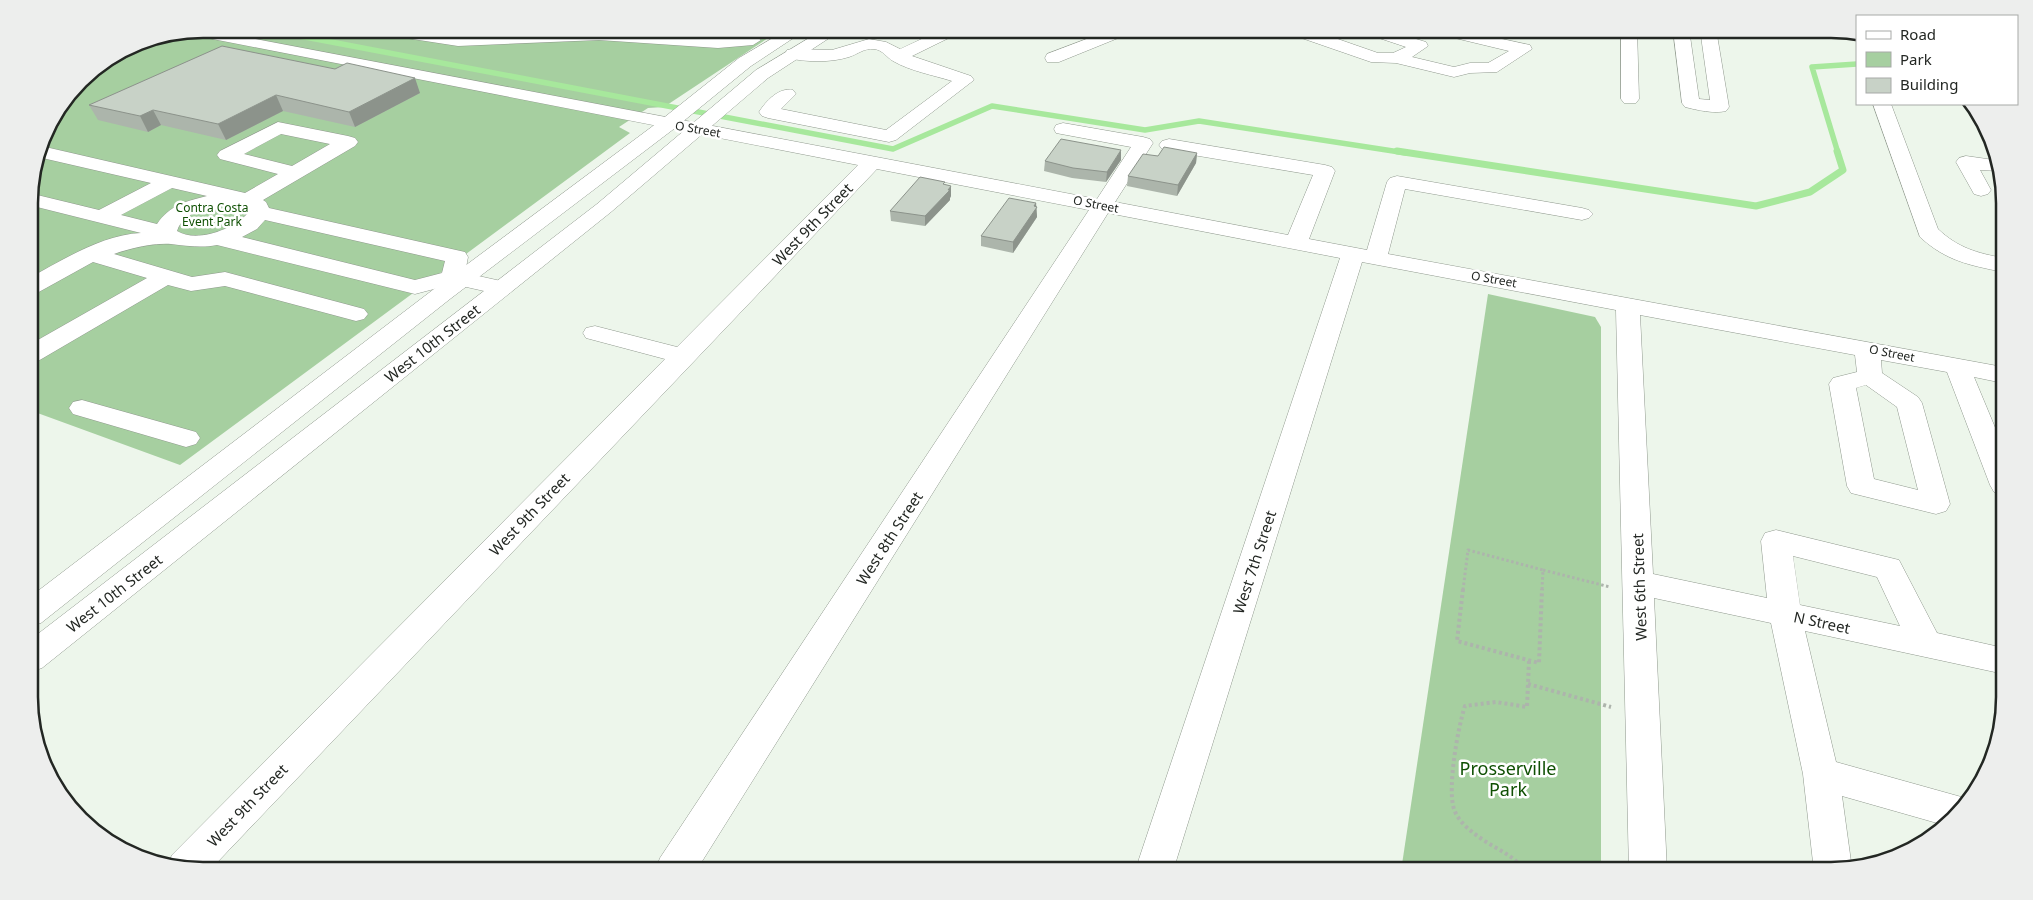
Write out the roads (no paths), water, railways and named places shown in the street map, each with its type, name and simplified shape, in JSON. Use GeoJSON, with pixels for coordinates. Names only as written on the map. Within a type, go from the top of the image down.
{"type":"FeatureCollection","features":[{"type":"Feature","properties":{"kind":"street","name":"O Street"},"geometry":{"type":"LineString","coordinates":[[220,38],[1296,243],[1996,373]]}},
{"type":"Feature","properties":{"kind":"street"},"geometry":{"type":"LineString","coordinates":[[434,38],[458,42],[539,38]]}},
{"type":"Feature","properties":{"kind":"street"},"geometry":{"type":"LineString","coordinates":[[644,38],[718,43],[757,38]]}},
{"type":"Feature","properties":{"kind":"street"},"geometry":{"type":"LineString","coordinates":[[38,608],[457,278],[668,124],[745,62],[757,38]]}},
{"type":"Feature","properties":{"kind":"street","name":"West 10th Street"},"geometry":{"type":"LineString","coordinates":[[38,653],[502,288],[699,129],[762,74],[820,38]]}},
{"type":"Feature","properties":{"kind":"street"},"geometry":{"type":"LineString","coordinates":[[898,57],[937,38]]}},
{"type":"Feature","properties":{"kind":"street"},"geometry":{"type":"LineString","coordinates":[[1053,58],[1104,38]]}},
{"type":"Feature","properties":{"kind":"street"},"geometry":{"type":"LineString","coordinates":[[1317,38],[1377,58],[1396,58],[1454,72],[1470,68],[1491,68],[1524,49],[1476,38]]}},
{"type":"Feature","properties":{"kind":"street"},"geometry":{"type":"LineString","coordinates":[[1395,38],[1420,46],[1396,58]]}},
{"type":"Feature","properties":{"kind":"street"},"geometry":{"type":"LineString","coordinates":[[1629,38],[1630,99]]}},
{"type":"Feature","properties":{"kind":"street"},"geometry":{"type":"LineString","coordinates":[[1682,38],[1691,103],[1720,107],[1709,38]]}},
{"type":"Feature","properties":{"kind":"street"},"geometry":{"type":"LineString","coordinates":[[398,72],[458,42]]}},
{"type":"Feature","properties":{"kind":"street"},"geometry":{"type":"LineString","coordinates":[[787,94],[768,112],[889,136],[965,80],[898,57],[894,52],[876,44],[860,45],[844,53],[811,56],[793,54]]}},
{"type":"Feature","properties":{"kind":"street"},"geometry":{"type":"LineString","coordinates":[[1882,105],[1884,116],[1928,232],[1944,247],[1965,257],[1996,264]]}},
{"type":"Feature","properties":{"kind":"street"},"geometry":{"type":"LineString","coordinates":[[168,235],[166,226],[172,218],[184,211],[214,201],[250,204],[296,172],[348,142],[278,128],[227,155],[296,172]]}},
{"type":"Feature","properties":{"kind":"street","name":"West 8th Street"},"geometry":{"type":"LineString","coordinates":[[680,862],[1143,143],[1063,129]]}},
{"type":"Feature","properties":{"kind":"street"},"geometry":{"type":"LineString","coordinates":[[1169,145],[1325,172],[1296,243]]}},
{"type":"Feature","properties":{"kind":"street"},"geometry":{"type":"LineString","coordinates":[[45,153],[169,182],[456,257],[457,278]]}},
{"type":"Feature","properties":{"kind":"street","name":"West 9th Street"},"geometry":{"type":"LineString","coordinates":[[192,862],[873,161]]}},
{"type":"Feature","properties":{"kind":"street"},"geometry":{"type":"LineString","coordinates":[[1981,190],[1966,162],[1991,165]]}},
{"type":"Feature","properties":{"kind":"street"},"geometry":{"type":"LineString","coordinates":[[102,217],[169,182]]}},
{"type":"Feature","properties":{"kind":"street","name":"West 7th Street"},"geometry":{"type":"LineString","coordinates":[[1157,862],[1365,256],[1397,182],[1582,214]]}},
{"type":"Feature","properties":{"kind":"street"},"geometry":{"type":"LineString","coordinates":[[38,201],[195,242],[216,238],[249,224],[250,204]]}},
{"type":"Feature","properties":{"kind":"street"},"geometry":{"type":"LineString","coordinates":[[38,283],[91,254],[133,240],[168,235]]}},
{"type":"Feature","properties":{"kind":"street"},"geometry":{"type":"LineString","coordinates":[[216,238],[415,286],[457,278],[502,288]]}},
{"type":"Feature","properties":{"kind":"street"},"geometry":{"type":"LineString","coordinates":[[91,254],[191,284],[225,279],[356,314]]}},
{"type":"Feature","properties":{"kind":"street"},"geometry":{"type":"LineString","coordinates":[[38,351],[165,277]]}},
{"type":"Feature","properties":{"kind":"street","name":"West 6th Street"},"geometry":{"type":"LineString","coordinates":[[1628,304],[1625,585],[1647,862]]}},
{"type":"Feature","properties":{"kind":"street"},"geometry":{"type":"LineString","coordinates":[[595,332],[683,356]]}},
{"type":"Feature","properties":{"kind":"street"},"geometry":{"type":"LineString","coordinates":[[1867,349],[1870,376],[1909,404],[1936,504],[1861,486],[1842,384],[1870,376]]}},
{"type":"Feature","properties":{"kind":"street"},"geometry":{"type":"LineString","coordinates":[[1957,366],[1996,465]]}},
{"type":"Feature","properties":{"kind":"street"},"geometry":{"type":"LineString","coordinates":[[82,408],[186,438]]}},
{"type":"Feature","properties":{"kind":"street"},"geometry":{"type":"LineString","coordinates":[[1832,862],[1821,774],[1785,614],[1776,541],[1888,568],[1926,645]]}},
{"type":"Feature","properties":{"kind":"street","name":"N Street"},"geometry":{"type":"LineString","coordinates":[[1625,585],[1785,614],[1996,659]]}},
{"type":"Feature","properties":{"kind":"street"},"geometry":{"type":"LineString","coordinates":[[1821,774],[1951,810]]}},
{"type":"Feature","properties":{"kind":"waterway"},"geometry":{"type":"LineString","coordinates":[[310,38],[893,149],[992,106],[1145,130],[1199,121],[1406,153]]}},
{"type":"Feature","properties":{"kind":"waterway"},"geometry":{"type":"LineString","coordinates":[[1838,153],[1812,67],[1856,64]]}},
{"type":"Feature","properties":{"kind":"waterway"},"geometry":{"type":"LineString","coordinates":[[1397,151],[1756,206],[1810,192],[1843,170],[1837,151]]}},
{"type":"Feature","properties":{"kind":"park label","name":"Contra Costa Event Park"},"geometry":{"type":"Point","coordinates":[212,214]}},
{"type":"Feature","properties":{"kind":"park label","name":"Prosserville Park"},"geometry":{"type":"Point","coordinates":[1508,778]}}]}
